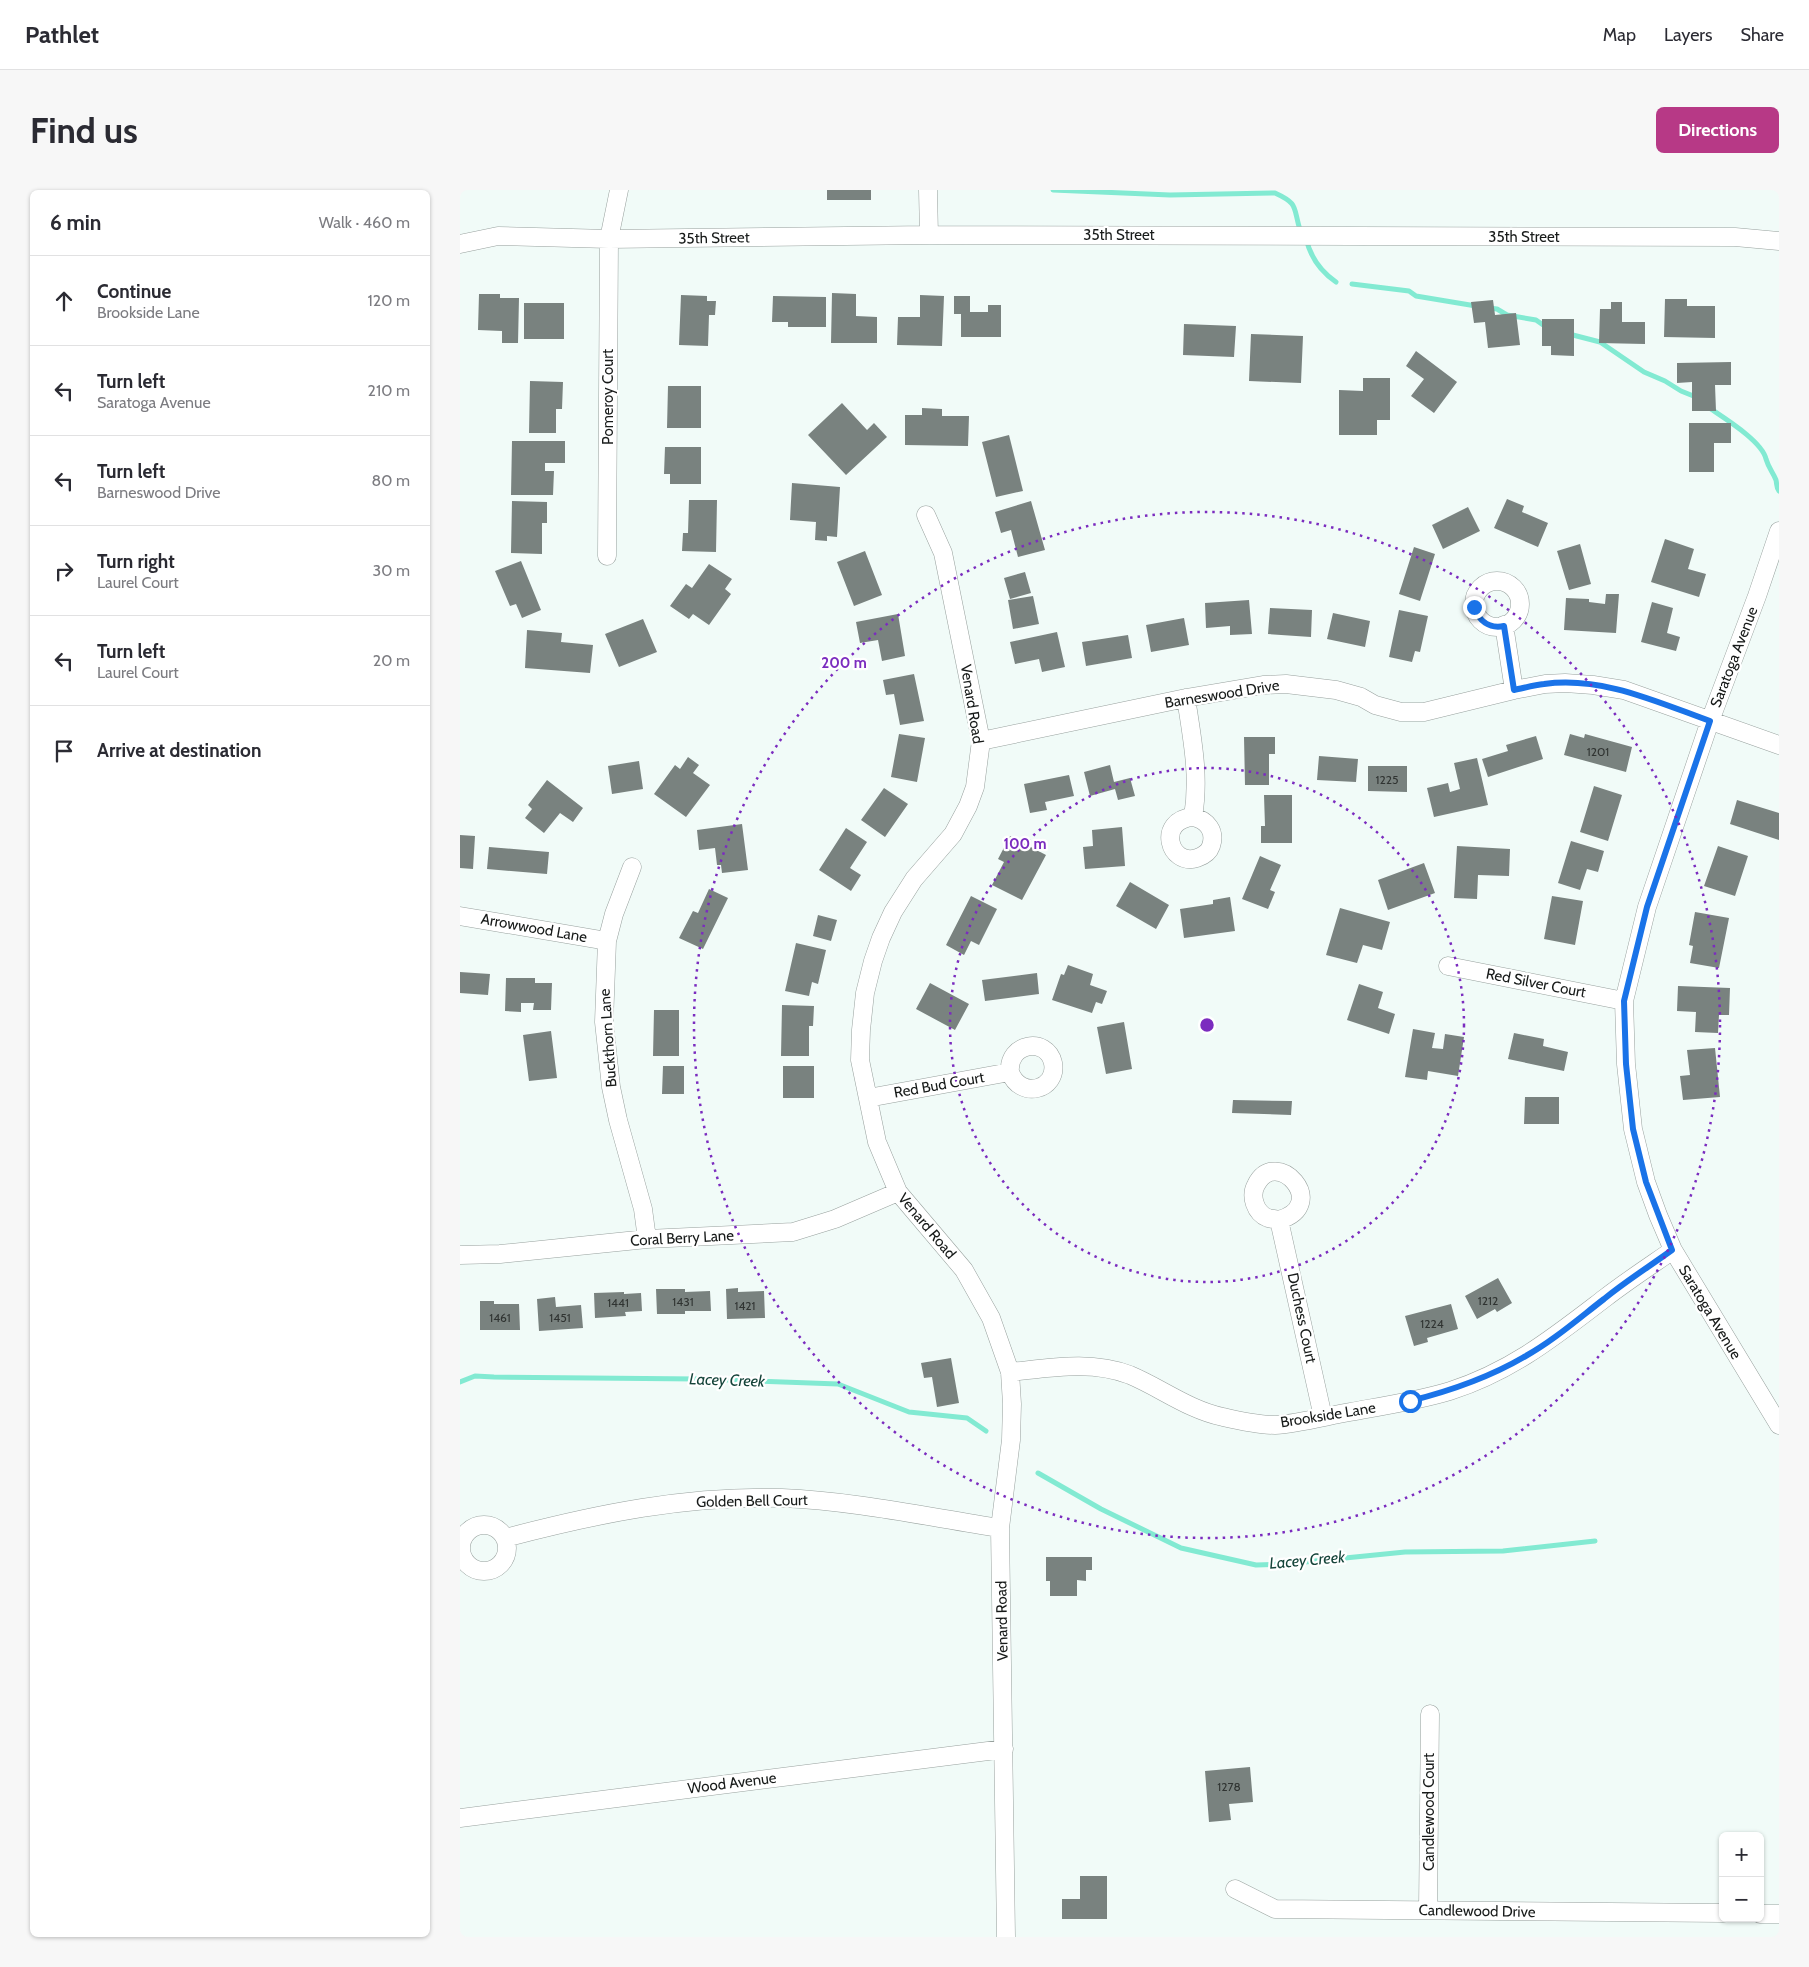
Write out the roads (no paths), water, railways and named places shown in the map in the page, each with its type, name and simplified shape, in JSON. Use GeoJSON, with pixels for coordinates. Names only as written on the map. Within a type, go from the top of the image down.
{"type":"FeatureCollection","features":[{"type":"Feature","properties":{"kind":"street","name":"Pomeroy Court"},"geometry":{"type":"LineString","coordinates":[[607,556],[609,239],[619,190]]}},
{"type":"Feature","properties":{"kind":"street"},"geometry":{"type":"LineString","coordinates":[[928,190],[929,235]]}},
{"type":"Feature","properties":{"kind":"street","name":"35th Street"},"geometry":{"type":"LineString","coordinates":[[460,244],[498,236],[609,239],[929,235],[1735,237],[1779,241]]}},
{"type":"Feature","properties":{"kind":"street","name":"Venard Road"},"geometry":{"type":"LineString","coordinates":[[926,515],[943,553],[981,741],[975,787],[968,806],[953,834],[914,879],[893,912],[873,961],[865,993],[860,1060],[878,1142],[898,1192],[964,1270],[991,1318],[1010,1372],[1012,1404],[1011,1440],[1000,1528],[1006,1937]]}},
{"type":"Feature","properties":{"kind":"street","name":"Saratoga Avenue"},"geometry":{"type":"LineString","coordinates":[[1779,531],[1757,596],[1710,721],[1647,907],[1624,1001],[1626,1064],[1633,1129],[1646,1182],[1672,1250],[1779,1426]]}},
{"type":"Feature","properties":{"kind":"street"},"geometry":{"type":"LineString","coordinates":[[1504,626],[1514,690]]}},
{"type":"Feature","properties":{"kind":"street","name":"Barneswood Drive"},"geometry":{"type":"LineString","coordinates":[[981,741],[1186,698],[1263,685],[1286,684],[1336,690],[1361,697],[1375,705],[1401,712],[1424,712],[1545,684],[1593,685],[1624,690],[1779,745]]}},
{"type":"Feature","properties":{"kind":"street"},"geometry":{"type":"LineString","coordinates":[[1186,698],[1197,773],[1193,817]]}},
{"type":"Feature","properties":{"kind":"street","name":"Buckthorn Lane"},"geometry":{"type":"LineString","coordinates":[[632,866],[614,914],[607,941],[604,986],[607,1059],[618,1120],[643,1209],[647,1239]]}},
{"type":"Feature","properties":{"kind":"street","name":"Arrowwood Lane"},"geometry":{"type":"LineString","coordinates":[[460,916],[607,941]]}},
{"type":"Feature","properties":{"kind":"street","name":"Red Silver Court"},"geometry":{"type":"LineString","coordinates":[[1448,966],[1624,1001]]}},
{"type":"Feature","properties":{"kind":"street","name":"Red Bud Court"},"geometry":{"type":"LineString","coordinates":[[868,1098],[1010,1072]]}},
{"type":"Feature","properties":{"kind":"street","name":"Coral Berry Lane"},"geometry":{"type":"LineString","coordinates":[[460,1255],[500,1254],[647,1239],[793,1232],[835,1219],[898,1192]]}},
{"type":"Feature","properties":{"kind":"street","name":"Duchess Court"},"geometry":{"type":"LineString","coordinates":[[1279,1220],[1323,1417]]}},
{"type":"Feature","properties":{"kind":"street","name":"Brookside Lane"},"geometry":{"type":"LineString","coordinates":[[1010,1372],[1078,1365],[1098,1367],[1130,1375],[1166,1394],[1220,1417],[1249,1423],[1276,1425],[1323,1417],[1450,1391],[1499,1370],[1524,1358],[1554,1338],[1605,1298],[1672,1250]]}},
{"type":"Feature","properties":{"kind":"street","name":"Golden Bell Court"},"geometry":{"type":"LineString","coordinates":[[506,1538],[598,1515],[663,1504],[722,1499],[780,1498],[820,1501],[1000,1528]]}},
{"type":"Feature","properties":{"kind":"street","name":"Candlewood Court"},"geometry":{"type":"LineString","coordinates":[[1428,1910],[1430,1714]]}},
{"type":"Feature","properties":{"kind":"street","name":"Wood Avenue"},"geometry":{"type":"LineString","coordinates":[[460,1818],[1004,1749]]}},
{"type":"Feature","properties":{"kind":"street","name":"Candlewood Drive"},"geometry":{"type":"LineString","coordinates":[[1235,1889],[1275,1909],[1719,1913]]}},
{"type":"Feature","properties":{"kind":"street"},"geometry":{"type":"LineString","coordinates":[[1764,1914],[1779,1914]]}},
{"type":"Feature","properties":{"kind":"waterway"},"geometry":{"type":"LineString","coordinates":[[1053,190],[1170,195],[1275,193],[1292,203],[1300,230]]}},
{"type":"Feature","properties":{"kind":"waterway"},"geometry":{"type":"LineString","coordinates":[[1306,238],[1316,263],[1336,282]]}},
{"type":"Feature","properties":{"kind":"waterway"},"geometry":{"type":"LineString","coordinates":[[1352,284],[1409,291],[1416,296],[1476,306]]}},
{"type":"Feature","properties":{"kind":"waterway"},"geometry":{"type":"LineString","coordinates":[[1489,308],[1497,309],[1507,315],[1536,320],[1546,327]]}},
{"type":"Feature","properties":{"kind":"waterway"},"geometry":{"type":"LineString","coordinates":[[1569,334],[1600,342],[1644,372],[1696,397]]}},
{"type":"Feature","properties":{"kind":"waterway"},"geometry":{"type":"LineString","coordinates":[[1708,407],[1742,430],[1758,445],[1775,477],[1779,491]]}},
{"type":"Feature","properties":{"kind":"waterway","name":"Lacey Creek"},"geometry":{"type":"LineString","coordinates":[[460,1382],[475,1376],[698,1379],[838,1384],[909,1412],[967,1418],[986,1431]]}},
{"type":"Feature","properties":{"kind":"waterway","name":"Lacey Creek"},"geometry":{"type":"LineString","coordinates":[[1038,1473],[1101,1509],[1181,1548],[1256,1565],[1285,1564],[1405,1552],[1503,1551],[1595,1541]]}}]}
